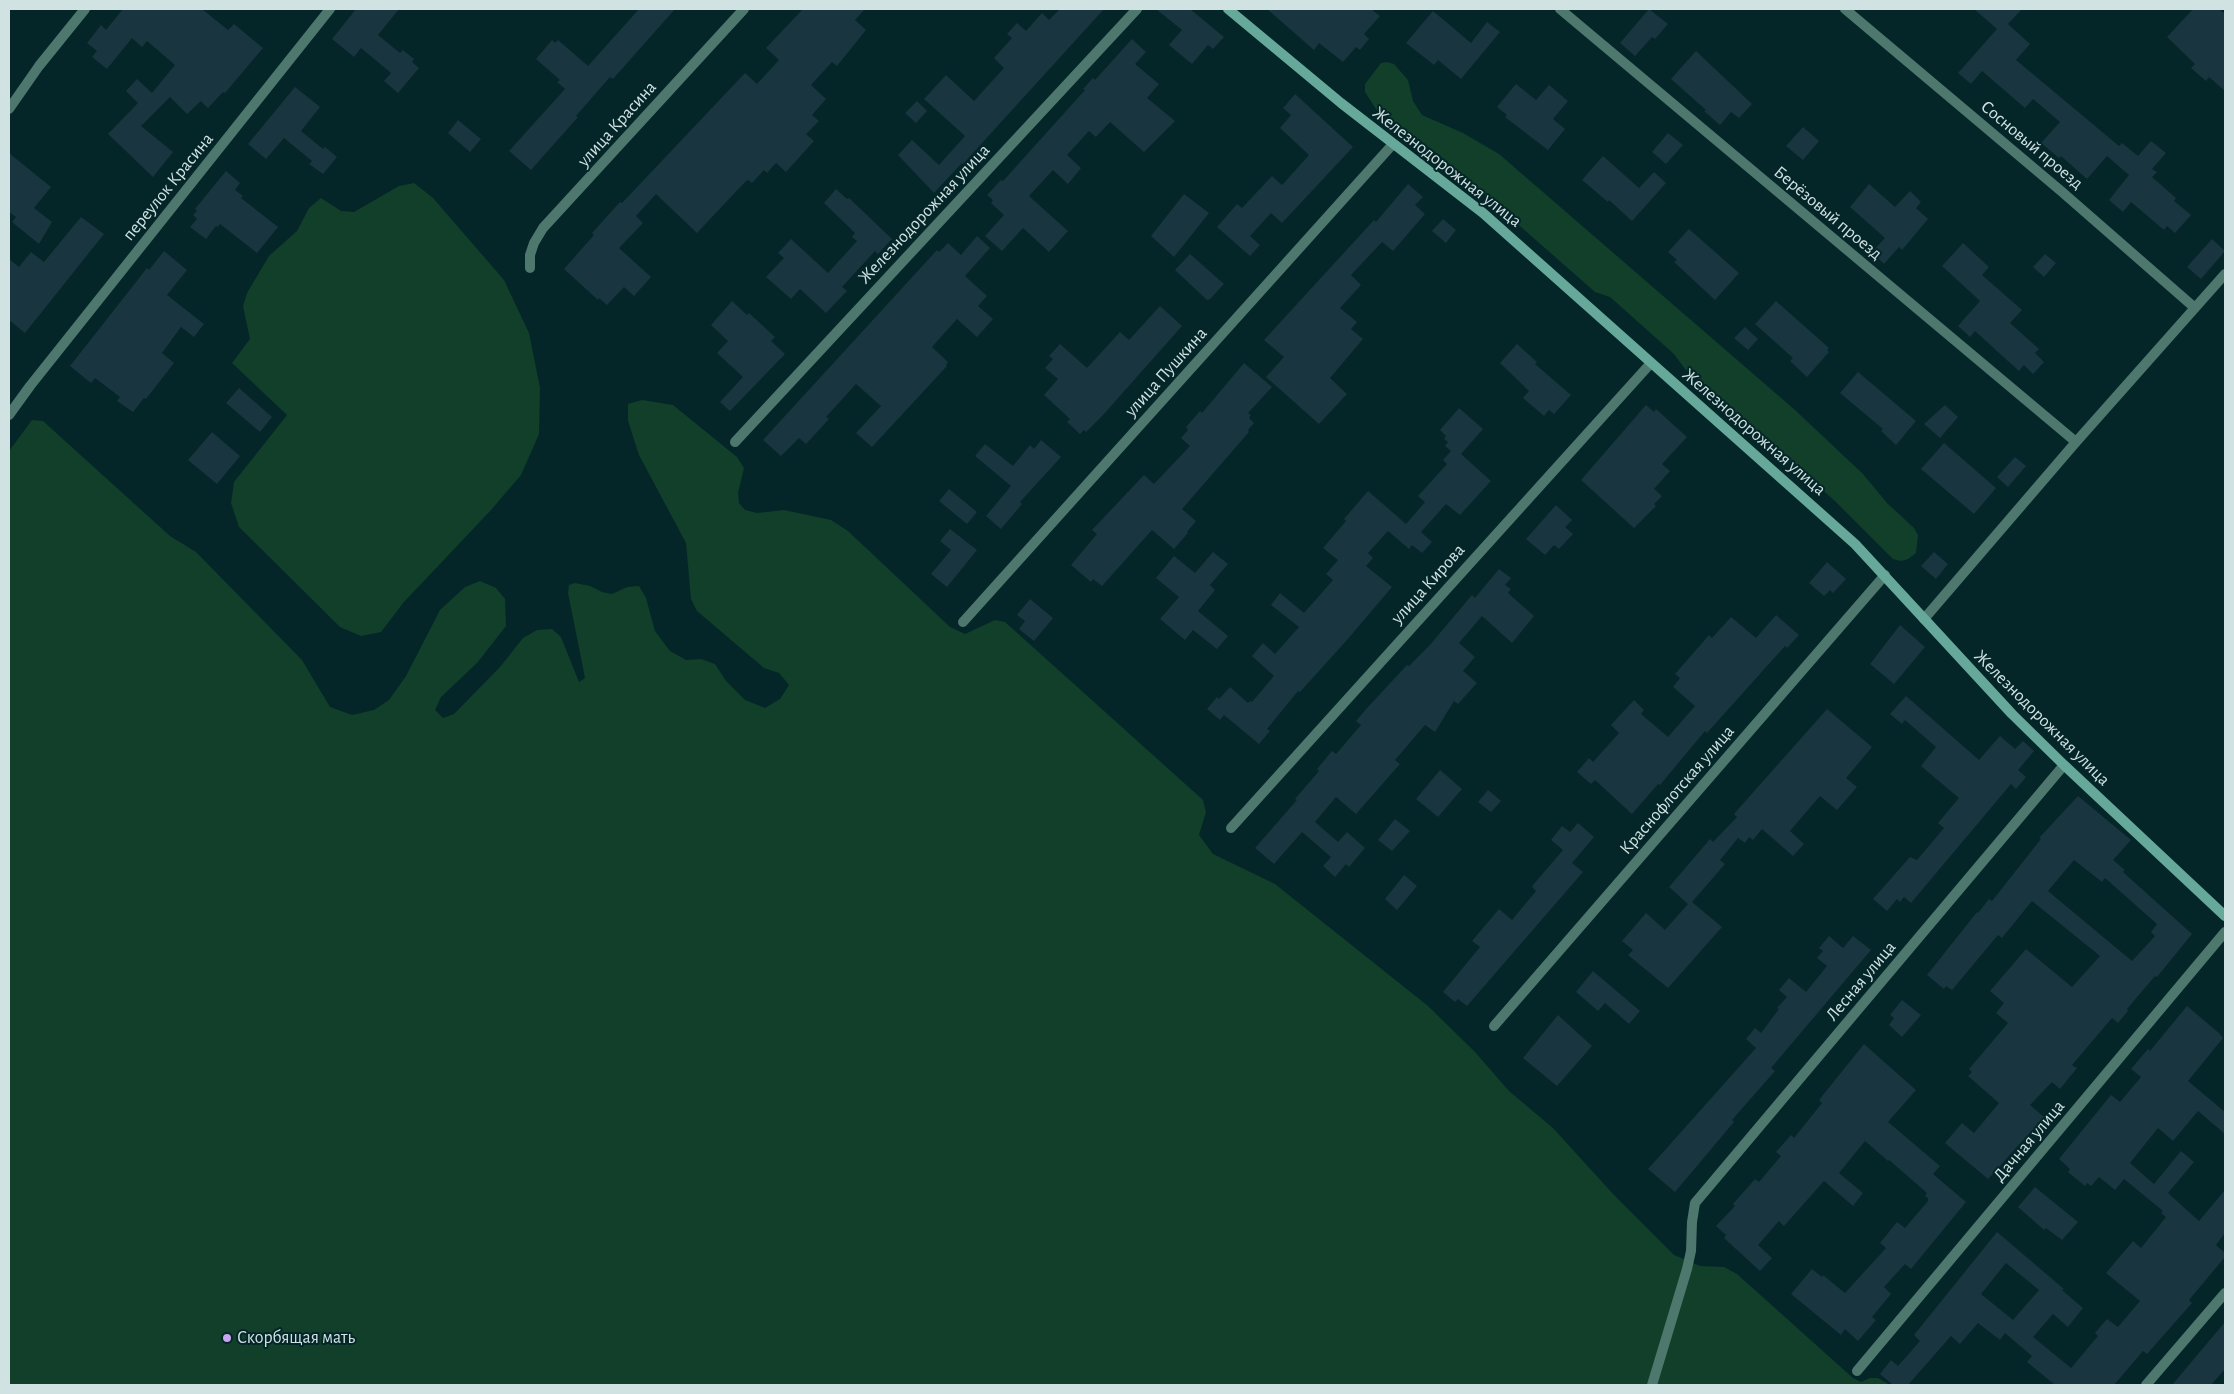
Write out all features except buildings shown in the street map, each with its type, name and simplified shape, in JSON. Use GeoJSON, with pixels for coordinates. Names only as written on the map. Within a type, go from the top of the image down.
{"type":"FeatureCollection","features":[{"type":"Feature","properties":{"kind":"street"},"geometry":{"type":"LineString","coordinates":[[9,109],[39,66],[84,9]]}},
{"type":"Feature","properties":{"kind":"street","name":"переулок Красина"},"geometry":{"type":"LineString","coordinates":[[9,416],[30,386],[330,9]]}},
{"type":"Feature","properties":{"kind":"street","name":"улица Красина"},"geometry":{"type":"LineString","coordinates":[[530,268],[530,255],[534,243],[543,228],[744,9]]}},
{"type":"Feature","properties":{"kind":"street","name":"Железнодорожная улица"},"geometry":{"type":"LineString","coordinates":[[735,442],[1137,9]]}},
{"type":"Feature","properties":{"kind":"street","name":"Железнодорожная улица"},"geometry":{"type":"LineString","coordinates":[[1228,9],[1341,104],[1483,213],[1836,527],[1885,575],[1970,670],[2064,765],[2225,916]]}},
{"type":"Feature","properties":{"kind":"street","name":"Берёзовый проезд"},"geometry":{"type":"LineString","coordinates":[[1560,9],[2076,442]]}},
{"type":"Feature","properties":{"kind":"street","name":"Сосновый проезд"},"geometry":{"type":"LineString","coordinates":[[1845,9],[2061,191],[2195,308]]}},
{"type":"Feature","properties":{"kind":"street","name":"улица Пушкина"},"geometry":{"type":"LineString","coordinates":[[963,622],[1393,144]]}},
{"type":"Feature","properties":{"kind":"street"},"geometry":{"type":"LineString","coordinates":[[1924,619],[2076,442],[2225,274]]}},
{"type":"Feature","properties":{"kind":"street","name":"улица Кирова"},"geometry":{"type":"LineString","coordinates":[[1231,828],[1651,363]]}},
{"type":"Feature","properties":{"kind":"street","name":"Краснофлотская улица"},"geometry":{"type":"LineString","coordinates":[[1494,1026],[1885,575]]}},
{"type":"Feature","properties":{"kind":"street","name":"Лесная улица"},"geometry":{"type":"LineString","coordinates":[[1652,1385],[1687,1269],[1691,1251],[1695,1204],[2064,765]]}},
{"type":"Feature","properties":{"kind":"street","name":"Дачная улица"},"geometry":{"type":"LineString","coordinates":[[1857,1371],[2225,932]]}},
{"type":"Feature","properties":{"kind":"street"},"geometry":{"type":"LineString","coordinates":[[2146,1385],[2225,1293]]}},
{"type":"Feature","properties":{"kind":"green space"},"geometry":{"type":"Polygon","coordinates":[[[1381,63],[1394,64],[1408,80],[1413,101],[1422,115],[1463,133],[1499,154],[1795,410],[1863,474],[1887,503],[1914,528],[1918,535],[1916,553],[1908,559],[1901,561],[1893,559],[1836,502],[1685,369],[1674,354],[1610,297],[1595,292],[1439,155],[1376,109],[1365,92],[1365,84],[1381,63]]]}},
{"type":"Feature","properties":{"kind":"green space"},"geometry":{"type":"Polygon","coordinates":[[[414,183],[433,198],[504,280],[529,333],[540,388],[539,434],[521,475],[491,510],[404,602],[381,632],[361,636],[340,627],[239,527],[231,503],[234,482],[287,415],[232,363],[250,339],[243,306],[247,293],[269,256],[297,231],[309,208],[321,198],[341,211],[354,212],[399,186],[414,183]]]}},
{"type":"Feature","properties":{"kind":"green space"},"geometry":{"type":"Polygon","coordinates":[[[642,400],[673,405],[737,457],[744,468],[738,493],[739,503],[745,510],[757,513],[784,510],[831,520],[848,531],[950,627],[965,634],[995,620],[1005,622],[1203,800],[1206,812],[1199,835],[1213,854],[1275,884],[1428,1006],[1475,1052],[1509,1091],[1553,1128],[1614,1195],[1674,1255],[1700,1266],[1724,1267],[1737,1274],[1853,1378],[1861,1382],[1870,1378],[1878,1378],[1890,1385],[9,1385],[9,451],[32,420],[43,421],[170,536],[196,552],[302,660],[330,707],[352,715],[374,710],[389,700],[406,676],[440,610],[465,587],[480,581],[496,588],[505,599],[506,626],[477,663],[441,697],[435,710],[443,718],[454,714],[500,667],[523,638],[537,630],[552,629],[561,637],[579,682],[585,678],[568,593],[569,585],[575,583],[612,594],[627,587],[639,586],[646,598],[655,631],[670,651],[686,660],[701,659],[715,664],[726,681],[745,700],[765,708],[780,699],[789,685],[779,673],[764,668],[697,611],[691,599],[686,543],[639,455],[628,421],[628,404],[642,400]]]}},
{"type":"Feature","properties":{"kind":"place","name":"Скорбящая мать"},"geometry":{"type":"Point","coordinates":[227,1338]}}]}
